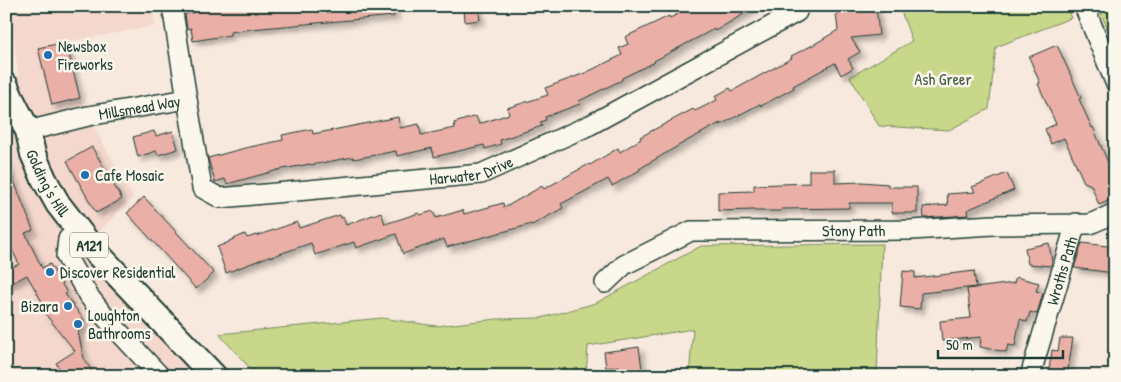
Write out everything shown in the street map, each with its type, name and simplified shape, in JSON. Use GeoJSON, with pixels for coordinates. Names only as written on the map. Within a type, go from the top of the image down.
{"type":"FeatureCollection","features":[{"type":"Feature","properties":{"kind":"main road","name":"Golding's Hill"},"geometry":{"type":"LineString","coordinates":[[6,86],[28,130],[33,154],[44,179],[58,204],[92,248],[214,376]]}},
{"type":"Feature","properties":{"kind":"street","name":"Millsmead Way"},"geometry":{"type":"LineString","coordinates":[[28,130],[88,116],[187,99],[172,6]]}},
{"type":"Feature","properties":{"kind":"street"},"geometry":{"type":"LineString","coordinates":[[1084,6],[1115,82]]}},
{"type":"Feature","properties":{"kind":"street","name":"Harwater Drive"},"geometry":{"type":"LineString","coordinates":[[187,99],[202,188],[220,198],[481,174],[590,125],[795,9]]}},
{"type":"Feature","properties":{"kind":"street","name":"Stony Path"},"geometry":{"type":"LineString","coordinates":[[605,283],[624,265],[691,231],[911,230],[993,225],[1090,224],[1115,213]]}},
{"type":"Feature","properties":{"kind":"street","name":"Wroths Path"},"geometry":{"type":"LineString","coordinates":[[1030,376],[1076,223]]}},
{"type":"Feature","properties":{"kind":"street"},"geometry":{"type":"LineString","coordinates":[[78,231],[68,239],[66,256],[88,295],[106,318],[160,376]]}},
{"type":"Feature","properties":{"kind":"shaded area"},"geometry":{"type":"Polygon","coordinates":[[[10,6],[153,6],[155,26],[66,42],[80,98],[133,197],[92,239],[198,376],[6,376],[6,88],[18,75],[10,6]]]}},
{"type":"Feature","properties":{"kind":"green space","name":"Ash Greer"},"geometry":{"type":"Polygon","coordinates":[[[899,6],[1066,6],[1071,18],[996,47],[989,109],[949,130],[879,126],[850,77],[912,41],[899,6]]]}},
{"type":"Feature","properties":{"kind":"green space"},"geometry":{"type":"Polygon","coordinates":[[[1098,6],[1115,6],[1115,47],[1098,6]]]}},
{"type":"Feature","properties":{"kind":"green space"},"geometry":{"type":"Polygon","coordinates":[[[882,244],[877,376],[689,376],[693,329],[588,346],[586,376],[257,376],[219,334],[382,318],[436,326],[497,319],[541,318],[596,303],[701,246],[882,244]]]}},
{"type":"Feature","properties":{"kind":"building"},"geometry":{"type":"Polygon","coordinates":[[[194,6],[394,6],[394,16],[251,29],[230,32],[230,35],[193,41],[191,28],[187,29],[185,14],[195,12],[194,6]]]}},
{"type":"Feature","properties":{"kind":"building"},"geometry":{"type":"Polygon","coordinates":[[[464,6],[478,6],[480,20],[465,22],[464,6]]]}},
{"type":"Feature","properties":{"kind":"building"},"geometry":{"type":"Polygon","coordinates":[[[693,6],[757,6],[715,31],[714,29],[622,78],[622,80],[579,101],[580,104],[545,117],[546,120],[540,122],[542,126],[500,140],[501,144],[485,149],[484,145],[434,157],[432,148],[397,156],[396,151],[278,170],[227,184],[225,179],[215,182],[208,158],[283,140],[282,135],[312,129],[313,134],[398,117],[400,128],[419,124],[421,135],[455,128],[454,123],[476,116],[479,124],[509,114],[507,108],[548,95],[545,88],[585,73],[622,55],[619,48],[628,44],[625,37],[693,6]]]}},
{"type":"Feature","properties":{"kind":"building"},"geometry":{"type":"Polygon","coordinates":[[[876,6],[879,35],[851,38],[860,52],[848,59],[853,68],[841,75],[835,63],[761,106],[760,104],[683,143],[612,186],[608,179],[561,204],[563,208],[532,225],[447,247],[444,239],[403,254],[396,234],[356,248],[354,242],[315,255],[311,243],[226,273],[217,247],[245,234],[247,238],[256,236],[297,222],[299,228],[340,215],[341,218],[343,217],[346,225],[381,212],[385,224],[419,213],[420,215],[433,211],[436,218],[463,210],[464,214],[503,203],[504,208],[542,186],[544,189],[590,165],[618,148],[620,152],[641,139],[640,137],[693,109],[695,111],[717,100],[715,96],[730,88],[732,91],[792,58],[791,56],[838,30],[836,14],[840,13],[840,10],[876,6]]]}},
{"type":"Feature","properties":{"kind":"building"},"geometry":{"type":"Polygon","coordinates":[[[66,42],[80,98],[52,105],[38,48],[66,42]]]}},
{"type":"Feature","properties":{"kind":"building"},"geometry":{"type":"Polygon","coordinates":[[[1057,45],[1112,172],[1109,173],[1115,186],[1115,198],[1099,205],[1091,185],[1084,182],[1064,138],[1051,144],[1045,129],[1056,124],[1038,84],[1040,83],[1029,57],[1057,45]]]}},
{"type":"Feature","properties":{"kind":"building"},"geometry":{"type":"Polygon","coordinates":[[[154,131],[156,136],[173,131],[178,149],[158,155],[156,151],[138,157],[133,137],[154,131]]]}},
{"type":"Feature","properties":{"kind":"building"},"geometry":{"type":"Polygon","coordinates":[[[92,147],[122,199],[96,213],[67,161],[92,147]]]}},
{"type":"Feature","properties":{"kind":"building"},"geometry":{"type":"Polygon","coordinates":[[[6,163],[33,230],[25,233],[42,268],[50,264],[67,293],[65,294],[84,320],[83,328],[78,332],[84,359],[95,376],[64,376],[56,363],[75,351],[43,311],[46,309],[27,275],[6,286],[6,270],[19,264],[6,237],[6,163]]]}},
{"type":"Feature","properties":{"kind":"building"},"geometry":{"type":"Polygon","coordinates":[[[809,170],[835,170],[835,183],[862,182],[888,184],[888,187],[917,187],[917,213],[892,213],[892,203],[849,203],[849,208],[718,211],[718,192],[754,191],[754,185],[809,183],[809,170]]]}},
{"type":"Feature","properties":{"kind":"building"},"geometry":{"type":"Polygon","coordinates":[[[1007,173],[1014,190],[967,210],[968,215],[924,218],[923,207],[948,205],[947,194],[975,192],[972,187],[1007,173]]]}},
{"type":"Feature","properties":{"kind":"building"},"geometry":{"type":"Polygon","coordinates":[[[144,197],[214,273],[196,289],[127,213],[144,197]]]}},
{"type":"Feature","properties":{"kind":"building"},"geometry":{"type":"Polygon","coordinates":[[[1049,243],[1051,266],[1028,264],[1025,248],[1049,243]]]}},
{"type":"Feature","properties":{"kind":"building"},"geometry":{"type":"Polygon","coordinates":[[[1082,243],[1115,247],[1115,273],[1074,268],[1082,243]]]}},
{"type":"Feature","properties":{"kind":"building"},"geometry":{"type":"Polygon","coordinates":[[[903,271],[915,272],[915,278],[974,271],[976,287],[921,293],[920,309],[900,307],[903,271]]]}},
{"type":"Feature","properties":{"kind":"building"},"geometry":{"type":"Polygon","coordinates":[[[1016,277],[1039,283],[1036,291],[1043,293],[1037,314],[1030,312],[1027,322],[1020,319],[1015,346],[1008,345],[1006,352],[980,347],[981,337],[942,341],[940,321],[971,318],[967,289],[1014,283],[1016,277]]]}},
{"type":"Feature","properties":{"kind":"building"},"geometry":{"type":"Polygon","coordinates":[[[1060,338],[1073,338],[1067,376],[1048,376],[1052,350],[1058,351],[1060,338]]]}},
{"type":"Feature","properties":{"kind":"building"},"geometry":{"type":"Polygon","coordinates":[[[639,347],[643,376],[620,376],[619,366],[606,368],[604,352],[639,347]]]}},
{"type":"Feature","properties":{"kind":"place","name":"Newsbox Fireworks"},"geometry":{"type":"Point","coordinates":[48,55]}},
{"type":"Feature","properties":{"kind":"place","name":"Cafe Mosaic"},"geometry":{"type":"Point","coordinates":[85,175]}},
{"type":"Feature","properties":{"kind":"place","name":"Discover Residential"},"geometry":{"type":"Point","coordinates":[50,272]}},
{"type":"Feature","properties":{"kind":"place","name":"Bizara"},"geometry":{"type":"Point","coordinates":[68,306]}},
{"type":"Feature","properties":{"kind":"place","name":"Loughton Bathrooms"},"geometry":{"type":"Point","coordinates":[78,324]}}]}
